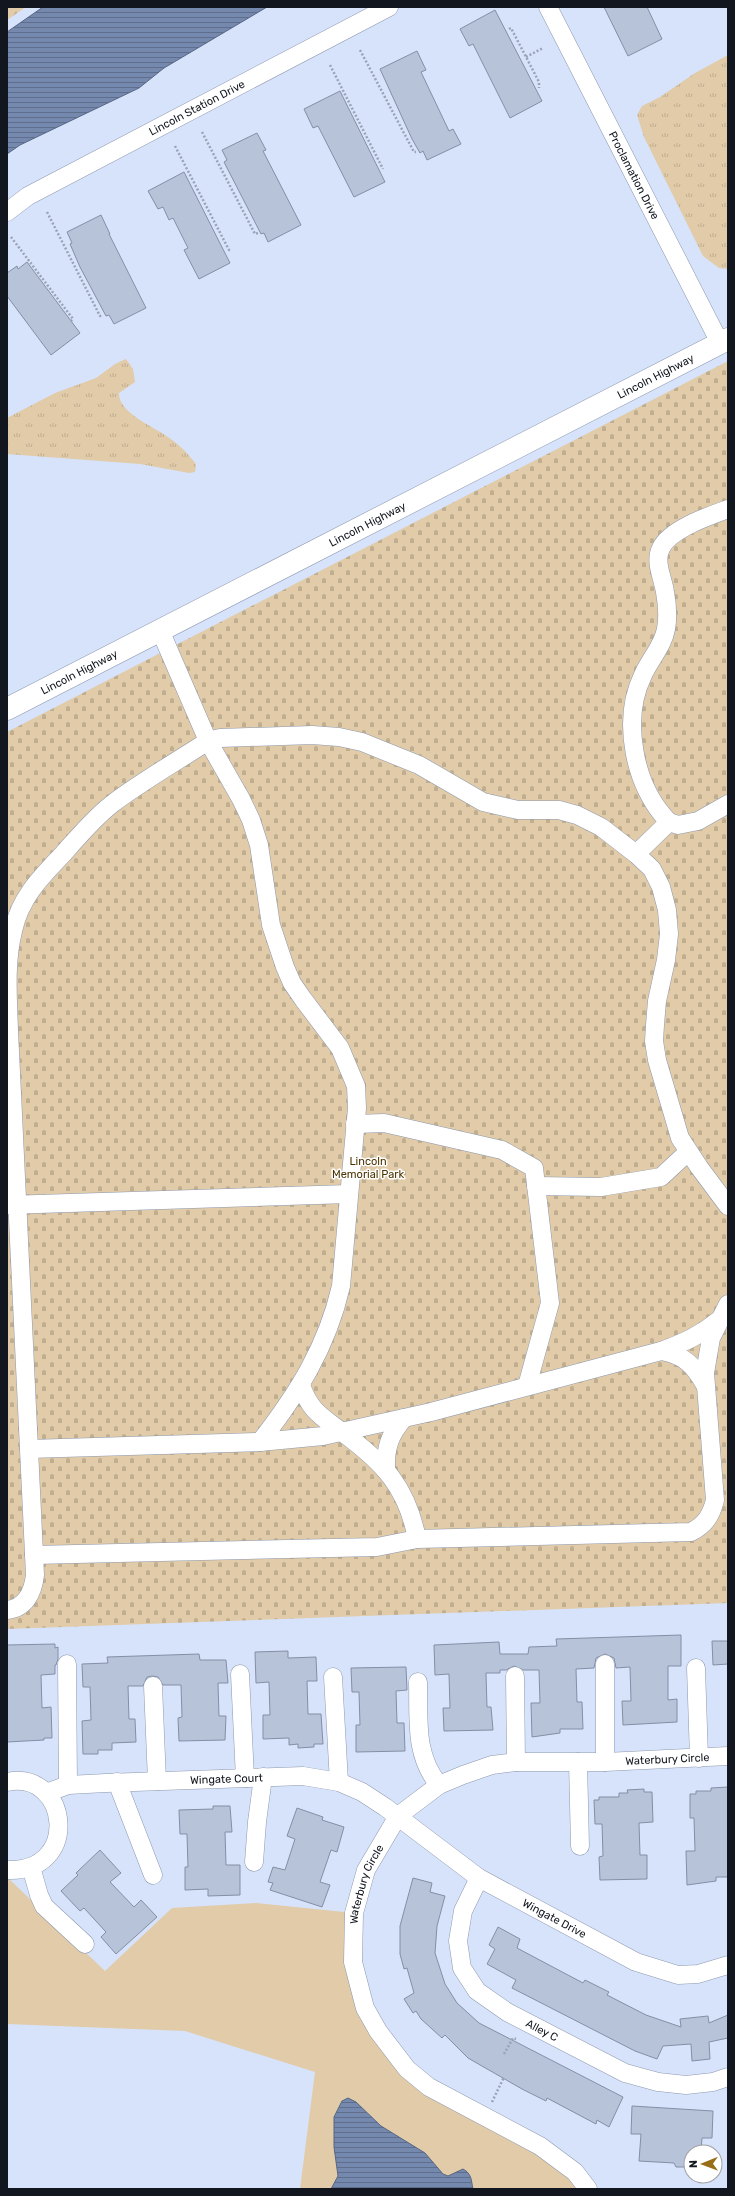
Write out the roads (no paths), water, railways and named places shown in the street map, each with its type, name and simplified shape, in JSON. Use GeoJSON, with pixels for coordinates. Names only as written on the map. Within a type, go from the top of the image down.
{"type":"FeatureCollection","features":[{"type":"Feature","properties":{"kind":"main road","name":"Lincoln Highway"},"geometry":{"type":"LineString","coordinates":[[7,709],[724,341]]}},
{"type":"Feature","properties":{"kind":"street","name":"Lincoln Station Drive"},"geometry":{"type":"LineString","coordinates":[[7,212],[28,196],[389,7]]}},
{"type":"Feature","properties":{"kind":"street","name":"Proclamation Drive"},"geometry":{"type":"LineString","coordinates":[[548,7],[724,341]]}},
{"type":"Feature","properties":{"kind":"street"},"geometry":{"type":"LineString","coordinates":[[728,509],[679,530],[661,547],[658,555],[665,592],[666,628],[662,643],[642,675],[632,716],[635,754],[642,776],[659,812],[669,822],[678,825],[698,821],[728,804]]}},
{"type":"Feature","properties":{"kind":"street"},"geometry":{"type":"LineString","coordinates":[[160,630],[208,741],[242,799],[251,820],[259,845],[271,925],[292,983],[340,1048],[350,1068],[356,1086],[355,1124],[341,1286],[335,1311],[325,1338],[301,1385],[260,1442]]}},
{"type":"Feature","properties":{"kind":"street"},"geometry":{"type":"LineString","coordinates":[[7,1610],[17,1608],[29,1596],[34,1586],[29,1449],[12,1204],[8,989],[9,952],[13,931],[25,897],[35,883],[110,805],[208,741],[220,738],[312,735],[338,737],[362,742],[419,765],[483,802],[518,810],[559,810],[577,815],[601,827],[636,854],[652,869],[661,887],[666,910],[669,934],[668,947],[657,1001],[654,1041],[674,1120],[680,1138],[688,1152],[728,1206]]}},
{"type":"Feature","properties":{"kind":"street"},"geometry":{"type":"LineString","coordinates":[[636,854],[669,822]]}},
{"type":"Feature","properties":{"kind":"street"},"geometry":{"type":"LineString","coordinates":[[355,1124],[384,1123],[502,1150],[534,1168],[550,1303],[527,1386]]}},
{"type":"Feature","properties":{"kind":"street"},"geometry":{"type":"LineString","coordinates":[[536,1186],[601,1187],[661,1177],[688,1152]]}},
{"type":"Feature","properties":{"kind":"street"},"geometry":{"type":"LineString","coordinates":[[12,1204],[349,1194]]}},
{"type":"Feature","properties":{"kind":"street"},"geometry":{"type":"LineString","coordinates":[[34,1555],[378,1547],[417,1539],[678,1534],[691,1532],[699,1528],[712,1512],[715,1500],[705,1385],[707,1357],[711,1338],[728,1304]]}},
{"type":"Feature","properties":{"kind":"street"},"geometry":{"type":"LineString","coordinates":[[29,1449],[260,1442],[307,1438],[342,1432],[404,1418],[661,1351],[682,1344],[703,1333],[719,1320]]}},
{"type":"Feature","properties":{"kind":"street"},"geometry":{"type":"LineString","coordinates":[[661,1351],[682,1357],[691,1363],[705,1385]]}},
{"type":"Feature","properties":{"kind":"street"},"geometry":{"type":"LineString","coordinates":[[301,1385],[306,1398],[319,1416],[342,1432],[386,1469],[403,1492],[409,1505],[417,1539]]}},
{"type":"Feature","properties":{"kind":"street"},"geometry":{"type":"LineString","coordinates":[[386,1469],[386,1447],[395,1428],[404,1418]]}},
{"type":"Feature","properties":{"kind":"street"},"geometry":{"type":"LineString","coordinates":[[67,1664],[68,1785]]}},
{"type":"Feature","properties":{"kind":"street"},"geometry":{"type":"LineString","coordinates":[[605,1664],[605,1762]]}},
{"type":"Feature","properties":{"kind":"street"},"geometry":{"type":"LineString","coordinates":[[696,1668],[699,1758]]}},
{"type":"Feature","properties":{"kind":"street"},"geometry":{"type":"LineString","coordinates":[[240,1674],[245,1778]]}},
{"type":"Feature","properties":{"kind":"street"},"geometry":{"type":"LineString","coordinates":[[514,1676],[516,1762]]}},
{"type":"Feature","properties":{"kind":"street"},"geometry":{"type":"LineString","coordinates":[[332,1677],[339,1782]]}},
{"type":"Feature","properties":{"kind":"street"},"geometry":{"type":"LineString","coordinates":[[418,1682],[420,1752],[431,1776],[439,1785]]}},
{"type":"Feature","properties":{"kind":"street"},"geometry":{"type":"LineString","coordinates":[[153,1686],[157,1781]]}},
{"type":"Feature","properties":{"kind":"street","name":"Waterbury Circle"},"geometry":{"type":"LineString","coordinates":[[588,2189],[575,2172],[540,2146],[429,2087],[407,2069],[391,2050],[365,2008],[353,1962],[354,1913],[366,1870],[398,1816],[439,1785],[492,1765],[516,1762],[605,1762],[728,1756]]}},
{"type":"Feature","properties":{"kind":"street"},"geometry":{"type":"LineString","coordinates":[[578,1762],[580,1846]]}},
{"type":"Feature","properties":{"kind":"street","name":"Wingate Court"},"geometry":{"type":"LineString","coordinates":[[46,1793],[68,1785],[303,1776],[339,1782],[362,1792],[398,1816]]}},
{"type":"Feature","properties":{"kind":"street"},"geometry":{"type":"LineString","coordinates":[[254,1862],[257,1822],[263,1777]]}},
{"type":"Feature","properties":{"kind":"street"},"geometry":{"type":"LineString","coordinates":[[7,1782],[24,1782],[36,1786],[46,1793],[54,1803],[60,1828],[57,1841],[51,1852],[42,1861],[30,1867],[19,1870],[7,1870]]}},
{"type":"Feature","properties":{"kind":"street"},"geometry":{"type":"LineString","coordinates":[[118,1782],[153,1876]]}},
{"type":"Feature","properties":{"kind":"street","name":"Wingate Drive"},"geometry":{"type":"LineString","coordinates":[[398,1816],[479,1878],[636,1962],[660,1971],[678,1975],[698,1974],[728,1965]]}},
{"type":"Feature","properties":{"kind":"street"},"geometry":{"type":"LineString","coordinates":[[30,1867],[44,1906],[85,1944]]}},
{"type":"Feature","properties":{"kind":"street","name":"Alley C"},"geometry":{"type":"LineString","coordinates":[[479,1878],[463,1911],[458,1941],[462,1968],[477,1991],[507,2012],[625,2073],[658,2082],[686,2085],[713,2082],[728,2077]]}},
{"type":"Feature","properties":{"kind":"water"},"geometry":{"type":"Polygon","coordinates":[[[43,7],[267,7],[164,68],[139,88],[20,145],[7,154],[7,32],[43,7]]]}},
{"type":"Feature","properties":{"kind":"water"},"geometry":{"type":"Polygon","coordinates":[[[348,2098],[356,2102],[381,2126],[425,2153],[443,2174],[448,2176],[463,2169],[466,2171],[471,2178],[473,2189],[331,2189],[338,2176],[334,2147],[334,2117],[342,2101],[348,2098]]]}},
{"type":"Feature","properties":{"kind":"park label","name":"Lincoln Memorial Park"},"geometry":{"type":"Point","coordinates":[368,1167]}}]}
